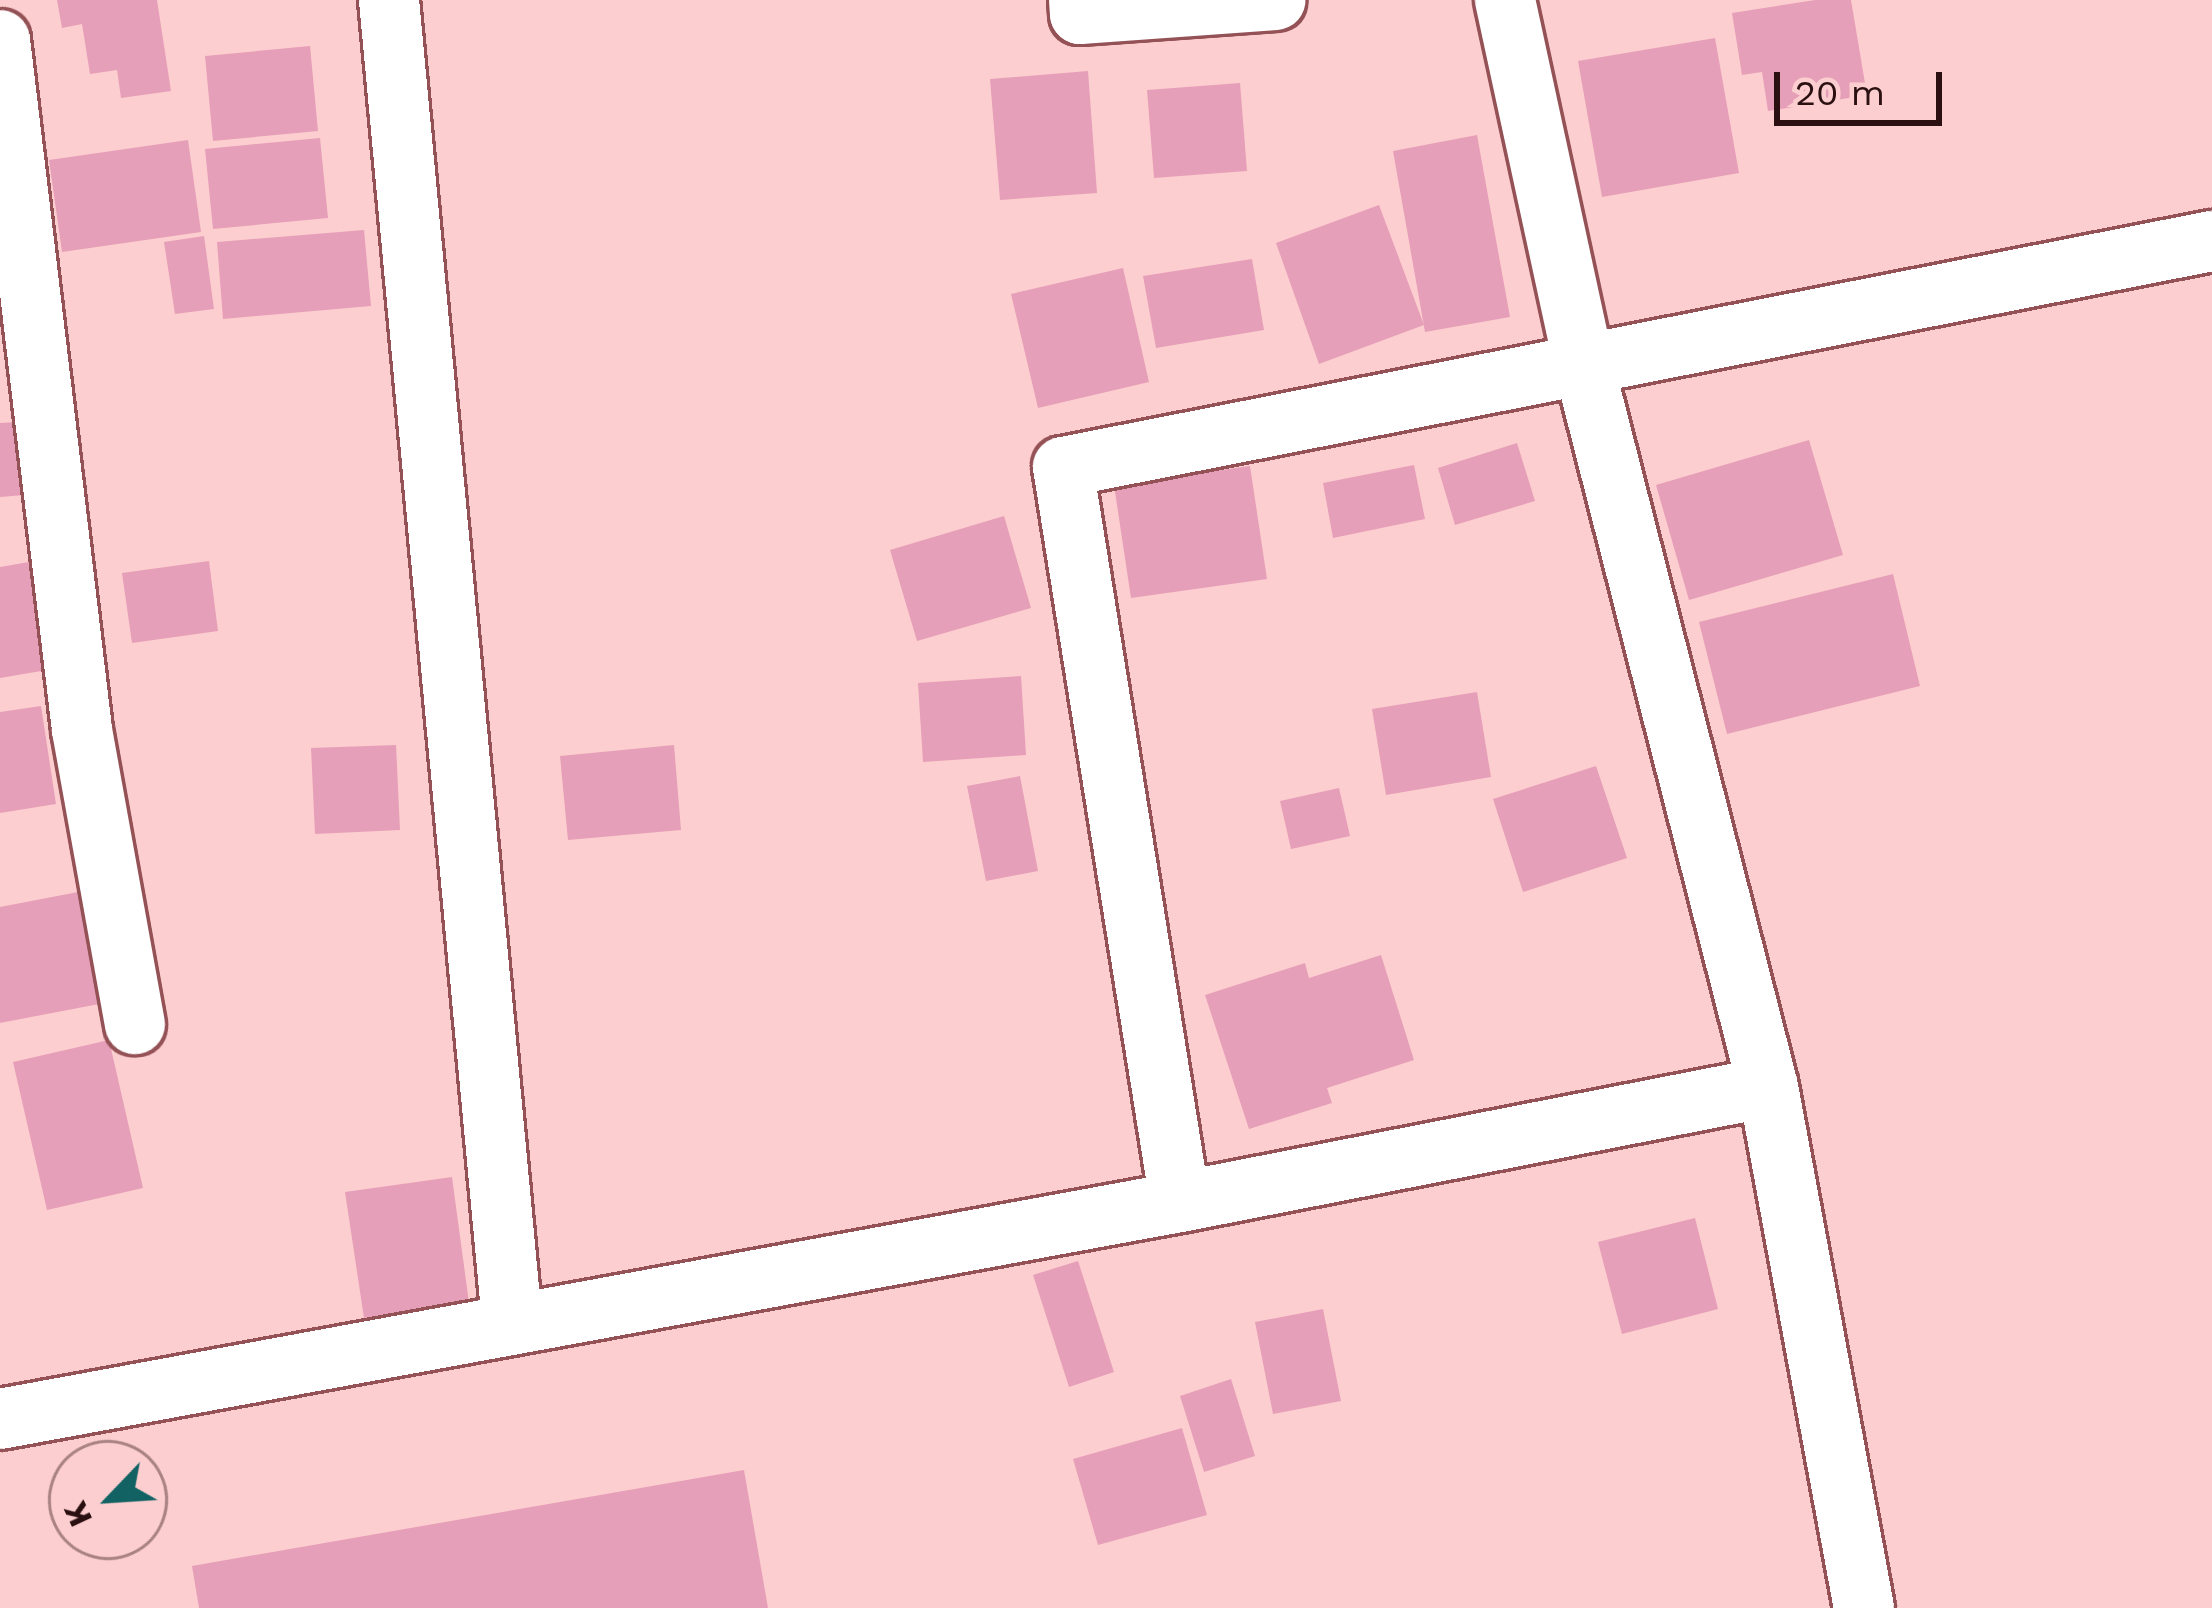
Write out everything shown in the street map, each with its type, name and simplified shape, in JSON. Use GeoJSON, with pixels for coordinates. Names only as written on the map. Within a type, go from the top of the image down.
{"type":"FeatureCollection","features":[{"type":"Feature","properties":{"kind":"street"},"geometry":{"type":"LineString","coordinates":[[389,0],[512,1322]]}},
{"type":"Feature","properties":{"kind":"street"},"geometry":{"type":"LineString","coordinates":[[1079,0],[1080,14],[1275,0]]}},
{"type":"Feature","properties":{"kind":"street"},"geometry":{"type":"LineString","coordinates":[[1505,0],[1583,362],[1768,1087],[1864,1608]]}},
{"type":"Feature","properties":{"kind":"street"},"geometry":{"type":"LineString","coordinates":[[0,40],[82,730],[135,1024]]}},
{"type":"Feature","properties":{"kind":"street"},"geometry":{"type":"LineString","coordinates":[[1180,1202],[1063,466],[2212,241]]}},
{"type":"Feature","properties":{"kind":"street"},"geometry":{"type":"LineString","coordinates":[[0,1419],[1180,1202],[1768,1087]]}},
{"type":"Feature","properties":{"kind":"building"},"geometry":{"type":"Polygon","coordinates":[[[57,0],[157,0],[171,91],[121,98],[117,70],[90,74],[82,24],[62,28],[57,0]]]}},
{"type":"Feature","properties":{"kind":"building"},"geometry":{"type":"Polygon","coordinates":[[[1815,0],[1851,0],[1867,95],[1768,111],[1762,72],[1742,75],[1732,13],[1815,0]]]}},
{"type":"Feature","properties":{"kind":"building"},"geometry":{"type":"Polygon","coordinates":[[[1715,38],[1739,173],[1602,197],[1578,61],[1715,38]]]}},
{"type":"Feature","properties":{"kind":"building"},"geometry":{"type":"Polygon","coordinates":[[[310,46],[318,131],[213,141],[205,56],[310,46]]]}},
{"type":"Feature","properties":{"kind":"building"},"geometry":{"type":"Polygon","coordinates":[[[1088,71],[1097,193],[1000,200],[990,79],[1088,71]]]}},
{"type":"Feature","properties":{"kind":"building"},"geometry":{"type":"Polygon","coordinates":[[[1240,83],[1247,171],[1154,178],[1147,90],[1240,83]]]}},
{"type":"Feature","properties":{"kind":"building"},"geometry":{"type":"Polygon","coordinates":[[[1477,135],[1510,317],[1425,332],[1393,151],[1477,135]]]}},
{"type":"Feature","properties":{"kind":"building"},"geometry":{"type":"Polygon","coordinates":[[[320,138],[328,218],[213,229],[205,149],[320,138]]]}},
{"type":"Feature","properties":{"kind":"building"},"geometry":{"type":"Polygon","coordinates":[[[188,140],[201,232],[62,252],[49,160],[188,140]]]}},
{"type":"Feature","properties":{"kind":"building"},"geometry":{"type":"Polygon","coordinates":[[[1379,205],[1424,325],[1319,364],[1276,243],[1379,205]]]}},
{"type":"Feature","properties":{"kind":"building"},"geometry":{"type":"Polygon","coordinates":[[[364,230],[371,306],[223,319],[217,242],[364,230]]]}},
{"type":"Feature","properties":{"kind":"building"},"geometry":{"type":"Polygon","coordinates":[[[204,236],[214,309],[175,314],[164,242],[204,236]]]}},
{"type":"Feature","properties":{"kind":"building"},"geometry":{"type":"Polygon","coordinates":[[[1252,259],[1264,330],[1156,348],[1143,276],[1252,259]]]}},
{"type":"Feature","properties":{"kind":"building"},"geometry":{"type":"Polygon","coordinates":[[[1123,268],[1149,382],[1038,408],[1011,294],[1123,268]]]}},
{"type":"Feature","properties":{"kind":"building"},"geometry":{"type":"Polygon","coordinates":[[[18,422],[24,495],[0,497],[0,423],[18,422]]]}},
{"type":"Feature","properties":{"kind":"building"},"geometry":{"type":"Polygon","coordinates":[[[1809,440],[1843,555],[1689,600],[1656,485],[1809,440]]]}},
{"type":"Feature","properties":{"kind":"building"},"geometry":{"type":"Polygon","coordinates":[[[1517,443],[1535,501],[1455,525],[1438,468],[1517,443]]]}},
{"type":"Feature","properties":{"kind":"building"},"geometry":{"type":"Polygon","coordinates":[[[1414,465],[1425,519],[1333,538],[1323,483],[1414,465]]]}},
{"type":"Feature","properties":{"kind":"building"},"geometry":{"type":"Polygon","coordinates":[[[1250,466],[1267,579],[1131,598],[1114,485],[1250,466]]]}},
{"type":"Feature","properties":{"kind":"building"},"geometry":{"type":"Polygon","coordinates":[[[1004,516],[1031,608],[917,641],[890,550],[1004,516]]]}},
{"type":"Feature","properties":{"kind":"building"},"geometry":{"type":"Polygon","coordinates":[[[35,561],[53,669],[0,678],[0,567],[35,561]]]}},
{"type":"Feature","properties":{"kind":"building"},"geometry":{"type":"Polygon","coordinates":[[[209,561],[218,631],[132,643],[122,573],[209,561]]]}},
{"type":"Feature","properties":{"kind":"building"},"geometry":{"type":"Polygon","coordinates":[[[1893,574],[1920,686],[1727,734],[1699,622],[1893,574]]]}},
{"type":"Feature","properties":{"kind":"building"},"geometry":{"type":"Polygon","coordinates":[[[1021,676],[1026,755],[923,762],[918,683],[1021,676]]]}},
{"type":"Feature","properties":{"kind":"building"},"geometry":{"type":"Polygon","coordinates":[[[1477,692],[1491,777],[1386,795],[1372,709],[1477,692]]]}},
{"type":"Feature","properties":{"kind":"building"},"geometry":{"type":"Polygon","coordinates":[[[41,706],[56,804],[0,813],[0,712],[41,706]]]}},
{"type":"Feature","properties":{"kind":"building"},"geometry":{"type":"Polygon","coordinates":[[[396,745],[400,830],[315,834],[311,748],[396,745]]]}},
{"type":"Feature","properties":{"kind":"building"},"geometry":{"type":"Polygon","coordinates":[[[674,745],[681,830],[568,840],[560,756],[674,745]]]}},
{"type":"Feature","properties":{"kind":"building"},"geometry":{"type":"Polygon","coordinates":[[[1596,766],[1627,858],[1523,892],[1493,799],[1596,766]]]}},
{"type":"Feature","properties":{"kind":"building"},"geometry":{"type":"Polygon","coordinates":[[[1020,776],[1038,871],[986,881],[967,786],[1020,776]]]}},
{"type":"Feature","properties":{"kind":"building"},"geometry":{"type":"Polygon","coordinates":[[[1339,788],[1350,836],[1291,849],[1280,801],[1339,788]]]}},
{"type":"Feature","properties":{"kind":"building"},"geometry":{"type":"Polygon","coordinates":[[[78,892],[99,1004],[0,1023],[0,907],[78,892]]]}},
{"type":"Feature","properties":{"kind":"building"},"geometry":{"type":"Polygon","coordinates":[[[1381,955],[1414,1060],[1327,1088],[1332,1103],[1249,1129],[1205,995],[1305,963],[1309,978],[1381,955]]]}},
{"type":"Feature","properties":{"kind":"building"},"geometry":{"type":"Polygon","coordinates":[[[109,1040],[143,1188],[47,1210],[13,1062],[109,1040]]]}},
{"type":"Feature","properties":{"kind":"building"},"geometry":{"type":"Polygon","coordinates":[[[452,1177],[469,1303],[364,1318],[345,1192],[452,1177]]]}},
{"type":"Feature","properties":{"kind":"building"},"geometry":{"type":"Polygon","coordinates":[[[1695,1218],[1718,1309],[1622,1334],[1598,1242],[1695,1218]]]}},
{"type":"Feature","properties":{"kind":"building"},"geometry":{"type":"Polygon","coordinates":[[[1078,1261],[1114,1372],[1069,1387],[1033,1275],[1078,1261]]]}},
{"type":"Feature","properties":{"kind":"building"},"geometry":{"type":"Polygon","coordinates":[[[1323,1309],[1341,1401],[1273,1414],[1255,1322],[1323,1309]]]}},
{"type":"Feature","properties":{"kind":"building"},"geometry":{"type":"Polygon","coordinates":[[[1231,1379],[1255,1456],[1204,1472],[1180,1396],[1231,1379]]]}},
{"type":"Feature","properties":{"kind":"building"},"geometry":{"type":"Polygon","coordinates":[[[1182,1428],[1207,1515],[1098,1545],[1073,1459],[1182,1428]]]}},
{"type":"Feature","properties":{"kind":"building"},"geometry":{"type":"Polygon","coordinates":[[[744,1470],[768,1608],[199,1608],[192,1566],[744,1470]]]}}]}
